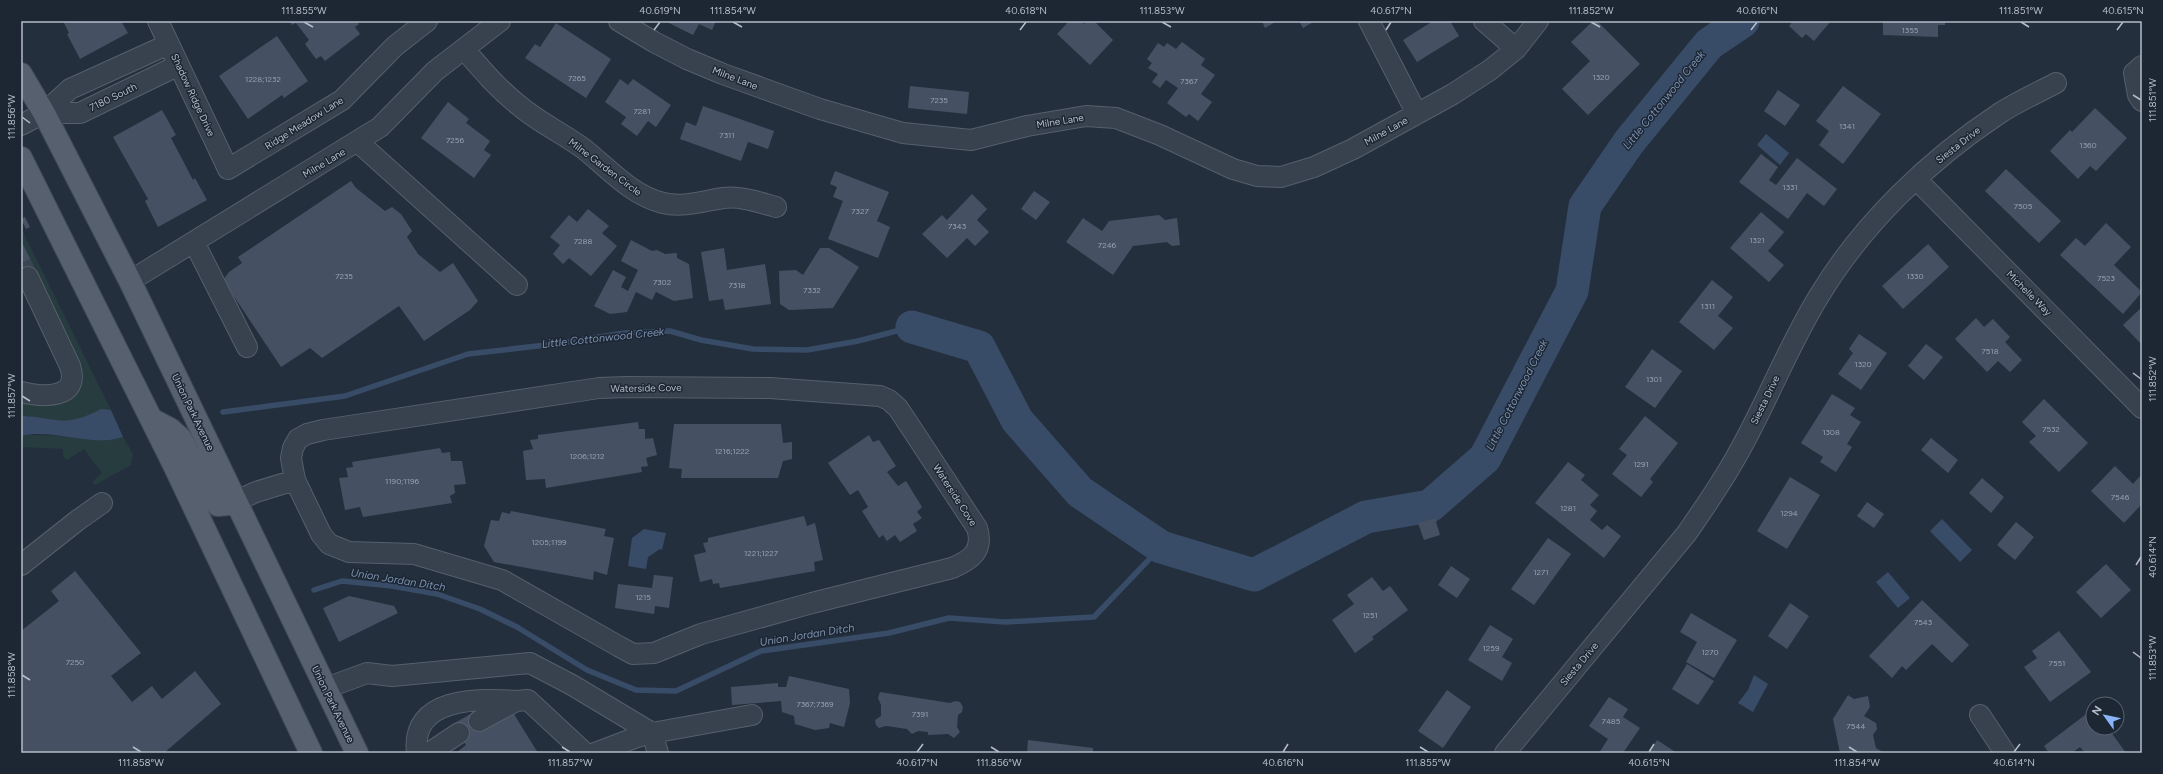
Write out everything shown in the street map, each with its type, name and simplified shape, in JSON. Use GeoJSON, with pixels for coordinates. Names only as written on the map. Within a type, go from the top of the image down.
{"type":"FeatureCollection","features":[{"type":"Feature","properties":{"kind":"main road","name":"Union Park Avenue"},"geometry":{"type":"LineString","coordinates":[[21,74],[44,113],[130,281],[357,753]]}},
{"type":"Feature","properties":{"kind":"main road"},"geometry":{"type":"LineString","coordinates":[[21,158],[152,419],[311,753]]}},
{"type":"Feature","properties":{"kind":"main road"},"geometry":{"type":"LineString","coordinates":[[152,419],[170,429],[181,439],[212,499],[218,504],[228,504],[236,501]]}},
{"type":"Feature","properties":{"kind":"street","name":"Shadow Ridge Drive"},"geometry":{"type":"LineString","coordinates":[[158,21],[228,169]]}},
{"type":"Feature","properties":{"kind":"street","name":"Ridge Meadow Lane"},"geometry":{"type":"LineString","coordinates":[[228,169],[342,100],[395,46],[404,28],[427,21]]}},
{"type":"Feature","properties":{"kind":"street","name":"Milne Lane"},"geometry":{"type":"LineString","coordinates":[[130,281],[358,142],[380,127],[415,90],[500,21]]}},
{"type":"Feature","properties":{"kind":"street","name":"Milne Lane"},"geometry":{"type":"LineString","coordinates":[[619,21],[673,53],[723,74],[820,109],[903,132],[971,140],[1027,126],[1086,116],[1116,118],[1160,135],[1233,170],[1257,176],[1281,177],[1314,167],[1353,149],[1417,114],[1490,70],[1516,49],[1538,21]]}},
{"type":"Feature","properties":{"kind":"street"},"geometry":{"type":"LineString","coordinates":[[1369,21],[1417,114]]}},
{"type":"Feature","properties":{"kind":"street"},"geometry":{"type":"LineString","coordinates":[[1484,21],[1516,49]]}},
{"type":"Feature","properties":{"kind":"street","name":"7180 South"},"geometry":{"type":"LineString","coordinates":[[21,125],[44,113],[70,89],[169,44]]}},
{"type":"Feature","properties":{"kind":"street","name":"Milne Garden Circle"},"geometry":{"type":"LineString","coordinates":[[464,49],[495,85],[522,108],[583,149],[630,188],[645,197],[664,203],[687,204],[724,198],[749,199],[776,208]]}},
{"type":"Feature","properties":{"kind":"street","name":"7180 South"},"geometry":{"type":"LineString","coordinates":[[44,113],[80,113],[179,65]]}},
{"type":"Feature","properties":{"kind":"street"},"geometry":{"type":"LineString","coordinates":[[2138,69],[2138,95],[2142,101]]}},
{"type":"Feature","properties":{"kind":"street","name":"Siesta Drive"},"geometry":{"type":"LineString","coordinates":[[1508,752],[1687,533],[1736,457],[1797,335],[1819,296],[1848,254],[1881,215],[1916,179],[1958,143],[2001,113],[2056,84]]}},
{"type":"Feature","properties":{"kind":"street"},"geometry":{"type":"LineString","coordinates":[[358,142],[517,285]]}},
{"type":"Feature","properties":{"kind":"street","name":"Michelle Way"},"geometry":{"type":"LineString","coordinates":[[1916,179],[2142,408]]}},
{"type":"Feature","properties":{"kind":"street"},"geometry":{"type":"LineString","coordinates":[[194,242],[247,347]]}},
{"type":"Feature","properties":{"kind":"street"},"geometry":{"type":"LineString","coordinates":[[21,392],[35,395],[56,394],[68,387],[72,379],[70,366],[28,277]]}},
{"type":"Feature","properties":{"kind":"street","name":"Waterside Cove"},"geometry":{"type":"LineString","coordinates":[[627,387],[770,388],[871,394],[889,400],[898,408],[977,528],[980,542],[972,557],[952,568],[812,603],[701,634],[654,653],[644,655],[633,654],[502,580],[414,554],[350,552],[329,544],[321,534],[295,480],[291,458],[293,448],[298,439],[307,434],[323,430],[577,392],[627,387]]}},
{"type":"Feature","properties":{"kind":"street"},"geometry":{"type":"LineString","coordinates":[[236,501],[256,492],[295,480]]}},
{"type":"Feature","properties":{"kind":"street"},"geometry":{"type":"LineString","coordinates":[[21,565],[102,503]]}},
{"type":"Feature","properties":{"kind":"street"},"geometry":{"type":"LineString","coordinates":[[326,688],[367,673],[392,676],[530,663],[572,685],[652,733],[658,753]]}},
{"type":"Feature","properties":{"kind":"street"},"geometry":{"type":"LineString","coordinates":[[417,753],[416,741],[420,729],[427,719],[436,711],[450,704],[469,700],[528,700],[585,753]]}},
{"type":"Feature","properties":{"kind":"street"},"geometry":{"type":"LineString","coordinates":[[479,721],[519,700]]}},
{"type":"Feature","properties":{"kind":"street"},"geometry":{"type":"LineString","coordinates":[[595,753],[637,736],[752,715]]}},
{"type":"Feature","properties":{"kind":"street"},"geometry":{"type":"LineString","coordinates":[[1980,715],[2004,753]]}},
{"type":"Feature","properties":{"kind":"street"},"geometry":{"type":"LineString","coordinates":[[429,753],[459,733]]}},
{"type":"Feature","properties":{"kind":"green space"},"geometry":{"type":"Polygon","coordinates":[[[21,228],[111,410],[99,411],[77,420],[52,420],[21,415],[21,400],[76,391],[82,381],[21,251],[21,228]]]}},
{"type":"Feature","properties":{"kind":"green space"},"geometry":{"type":"Polygon","coordinates":[[[21,436],[56,436],[92,440],[108,440],[123,437],[133,454],[131,465],[95,485],[92,482],[102,473],[84,449],[67,460],[63,456],[63,449],[21,447],[21,436]]]}},
{"type":"Feature","properties":{"kind":"water"},"geometry":{"type":"Polygon","coordinates":[[[1766,134],[1789,153],[1780,165],[1757,145],[1766,134]]]}},
{"type":"Feature","properties":{"kind":"water"},"geometry":{"type":"Polygon","coordinates":[[[101,409],[111,410],[123,437],[111,440],[98,440],[47,434],[21,436],[21,415],[55,420],[70,420],[84,417],[101,409]]]}},
{"type":"Feature","properties":{"kind":"water"},"geometry":{"type":"Polygon","coordinates":[[[1942,519],[1972,550],[1960,562],[1930,531],[1942,519]]]}},
{"type":"Feature","properties":{"kind":"water"},"geometry":{"type":"Polygon","coordinates":[[[644,529],[666,533],[662,550],[660,549],[648,557],[646,569],[628,566],[632,538],[644,529]]]}},
{"type":"Feature","properties":{"kind":"water"},"geometry":{"type":"Polygon","coordinates":[[[1888,572],[1910,598],[1898,608],[1876,582],[1888,572]]]}},
{"type":"Feature","properties":{"kind":"water"},"geometry":{"type":"Polygon","coordinates":[[[1754,675],[1768,684],[1753,712],[1738,703],[1748,690],[1754,675]]]}},
{"type":"Feature","properties":{"kind":"building"},"geometry":{"type":"Polygon","coordinates":[[[63,21],[121,21],[128,33],[80,59],[67,34],[69,33],[63,21]]]}},
{"type":"Feature","properties":{"kind":"building"},"geometry":{"type":"Polygon","coordinates":[[[289,21],[356,21],[359,24],[355,27],[360,34],[325,61],[321,56],[316,59],[305,44],[309,40],[296,23],[292,25],[289,21]]]}},
{"type":"Feature","properties":{"kind":"building"},"geometry":{"type":"Polygon","coordinates":[[[665,21],[716,21],[712,30],[699,24],[693,35],[665,21]]]}},
{"type":"Feature","properties":{"kind":"building"},"geometry":{"type":"Polygon","coordinates":[[[1069,21],[1080,21],[1084,24],[1086,21],[1094,21],[1113,40],[1090,65],[1057,34],[1069,21]]]}},
{"type":"Feature","properties":{"kind":"building"},"geometry":{"type":"Polygon","coordinates":[[[1262,21],[1277,21],[1265,28],[1262,21]]]}},
{"type":"Feature","properties":{"kind":"building"},"geometry":{"type":"Polygon","coordinates":[[[1299,21],[1315,21],[1303,28],[1299,21]]]}},
{"type":"Feature","properties":{"kind":"building"},"geometry":{"type":"Polygon","coordinates":[[[1433,21],[1450,21],[1459,36],[1417,62],[1403,40],[1433,21]]]}},
{"type":"Feature","properties":{"kind":"building"},"geometry":{"type":"Polygon","coordinates":[[[1593,21],[1597,21],[1640,64],[1588,115],[1562,89],[1590,61],[1571,42],[1593,21]]]}},
{"type":"Feature","properties":{"kind":"building"},"geometry":{"type":"Polygon","coordinates":[[[1793,21],[1831,21],[1814,41],[1806,34],[1802,38],[1789,26],[1793,21]]]}},
{"type":"Feature","properties":{"kind":"building"},"geometry":{"type":"Polygon","coordinates":[[[1883,21],[1945,21],[1945,25],[1938,25],[1938,37],[1883,35],[1883,21]]]}},
{"type":"Feature","properties":{"kind":"building"},"geometry":{"type":"Polygon","coordinates":[[[556,23],[611,59],[586,98],[525,58],[535,44],[540,47],[556,23]]]}},
{"type":"Feature","properties":{"kind":"building"},"geometry":{"type":"Polygon","coordinates":[[[277,36],[308,81],[284,98],[282,95],[248,119],[219,76],[277,36]]]}},
{"type":"Feature","properties":{"kind":"building"},"geometry":{"type":"Polygon","coordinates":[[[1182,42],[1205,59],[1201,65],[1215,75],[1201,94],[1212,102],[1198,121],[1189,114],[1186,117],[1167,103],[1178,88],[1166,80],[1160,88],[1152,82],[1158,74],[1148,68],[1152,63],[1147,59],[1158,43],[1164,47],[1167,43],[1176,49],[1182,42]]]}},
{"type":"Feature","properties":{"kind":"building"},"geometry":{"type":"Polygon","coordinates":[[[620,79],[628,85],[633,79],[671,105],[656,127],[648,121],[637,136],[621,124],[626,117],[605,102],[620,79]]]}},
{"type":"Feature","properties":{"kind":"building"},"geometry":{"type":"Polygon","coordinates":[[[910,86],[969,92],[967,114],[908,108],[910,86]]]}},
{"type":"Feature","properties":{"kind":"building"},"geometry":{"type":"Polygon","coordinates":[[[1843,86],[1881,114],[1843,164],[1819,145],[1829,131],[1816,121],[1843,86]]]}},
{"type":"Feature","properties":{"kind":"building"},"geometry":{"type":"Polygon","coordinates":[[[1778,90],[1800,105],[1785,126],[1764,111],[1778,90]]]}},
{"type":"Feature","properties":{"kind":"building"},"geometry":{"type":"Polygon","coordinates":[[[448,102],[469,119],[466,123],[490,141],[484,150],[491,155],[474,178],[421,138],[448,102]]]}},
{"type":"Feature","properties":{"kind":"building"},"geometry":{"type":"Polygon","coordinates":[[[703,106],[774,131],[768,149],[748,142],[741,161],[680,139],[686,122],[696,126],[703,106]]]}},
{"type":"Feature","properties":{"kind":"building"},"geometry":{"type":"Polygon","coordinates":[[[2095,108],[2127,138],[2096,171],[2090,166],[2078,179],[2050,151],[2070,130],[2072,132],[2095,108]]]}},
{"type":"Feature","properties":{"kind":"building"},"geometry":{"type":"Polygon","coordinates":[[[162,110],[176,135],[171,138],[193,180],[195,178],[207,200],[158,227],[145,201],[148,199],[113,137],[162,110]]]}},
{"type":"Feature","properties":{"kind":"building"},"geometry":{"type":"Polygon","coordinates":[[[1761,154],[1778,167],[1769,180],[1776,185],[1797,158],[1837,189],[1824,206],[1807,193],[1788,219],[1739,182],[1761,154]]]}},
{"type":"Feature","properties":{"kind":"building"},"geometry":{"type":"Polygon","coordinates":[[[2006,169],[2061,221],[2039,243],[1985,191],[2006,169]]]}},
{"type":"Feature","properties":{"kind":"building"},"geometry":{"type":"Polygon","coordinates":[[[835,171],[889,192],[877,221],[890,227],[878,258],[828,239],[843,201],[833,197],[837,187],[830,184],[835,171]]]}},
{"type":"Feature","properties":{"kind":"building"},"geometry":{"type":"Polygon","coordinates":[[[351,181],[356,188],[385,211],[392,207],[401,214],[412,231],[407,237],[418,254],[440,272],[453,263],[478,301],[470,310],[424,341],[399,306],[322,358],[310,348],[281,367],[223,280],[229,272],[242,263],[238,257],[351,181]]]}},
{"type":"Feature","properties":{"kind":"building"},"geometry":{"type":"Polygon","coordinates":[[[1034,191],[1050,202],[1036,220],[1021,209],[1034,191]]]}},
{"type":"Feature","properties":{"kind":"building"},"geometry":{"type":"Polygon","coordinates":[[[972,194],[987,209],[977,220],[989,232],[975,246],[967,238],[947,258],[922,234],[942,215],[947,220],[972,194]]]}},
{"type":"Feature","properties":{"kind":"building"},"geometry":{"type":"Polygon","coordinates":[[[588,209],[609,226],[602,233],[617,246],[591,276],[569,258],[563,264],[553,254],[560,245],[550,237],[569,215],[577,222],[588,209]]]}},
{"type":"Feature","properties":{"kind":"building"},"geometry":{"type":"Polygon","coordinates":[[[1761,212],[1784,232],[1768,251],[1784,265],[1769,282],[1730,248],[1761,212]]]}},
{"type":"Feature","properties":{"kind":"building"},"geometry":{"type":"Polygon","coordinates":[[[1159,215],[1165,220],[1177,218],[1180,245],[1172,246],[1167,242],[1133,246],[1113,275],[1066,242],[1083,218],[1102,231],[1109,221],[1159,215]]]}},
{"type":"Feature","properties":{"kind":"building"},"geometry":{"type":"Polygon","coordinates":[[[25,217],[30,227],[26,229],[21,219],[25,217]]]}},
{"type":"Feature","properties":{"kind":"building"},"geometry":{"type":"Polygon","coordinates":[[[2106,223],[2131,247],[2114,265],[2142,292],[2123,314],[2060,255],[2076,238],[2085,246],[2106,223]]]}},
{"type":"Feature","properties":{"kind":"building"},"geometry":{"type":"Polygon","coordinates":[[[21,240],[37,273],[25,288],[21,290],[21,240]]]}},
{"type":"Feature","properties":{"kind":"building"},"geometry":{"type":"Polygon","coordinates":[[[631,240],[652,251],[657,250],[665,254],[677,253],[677,258],[689,264],[693,298],[674,301],[656,292],[652,300],[636,292],[627,312],[610,314],[594,306],[613,270],[626,277],[621,287],[628,291],[638,270],[621,261],[631,240]]]}},
{"type":"Feature","properties":{"kind":"building"},"geometry":{"type":"Polygon","coordinates":[[[1928,244],[1949,267],[1903,309],[1882,286],[1928,244]]]}},
{"type":"Feature","properties":{"kind":"building"},"geometry":{"type":"Polygon","coordinates":[[[724,248],[727,270],[765,264],[771,304],[725,310],[723,299],[709,301],[701,252],[724,248]]]}},
{"type":"Feature","properties":{"kind":"building"},"geometry":{"type":"Polygon","coordinates":[[[820,248],[829,248],[859,267],[833,308],[789,310],[780,304],[779,271],[796,270],[803,275],[820,248]]]}},
{"type":"Feature","properties":{"kind":"building"},"geometry":{"type":"Polygon","coordinates":[[[1712,280],[1733,297],[1718,316],[1733,328],[1714,350],[1679,322],[1712,280]]]}},
{"type":"Feature","properties":{"kind":"building"},"geometry":{"type":"Polygon","coordinates":[[[2142,307],[2142,345],[2123,325],[2142,307]]]}},
{"type":"Feature","properties":{"kind":"building"},"geometry":{"type":"Polygon","coordinates":[[[1976,318],[1984,327],[1993,319],[2010,337],[2005,342],[2022,360],[2010,372],[1998,361],[1987,372],[1955,339],[1976,318]]]}},
{"type":"Feature","properties":{"kind":"building"},"geometry":{"type":"Polygon","coordinates":[[[1859,334],[1887,353],[1861,390],[1838,374],[1853,353],[1849,349],[1859,334]]]}},
{"type":"Feature","properties":{"kind":"building"},"geometry":{"type":"Polygon","coordinates":[[[1926,344],[1943,357],[1924,380],[1908,366],[1926,344]]]}},
{"type":"Feature","properties":{"kind":"building"},"geometry":{"type":"Polygon","coordinates":[[[1652,349],[1682,371],[1655,408],[1625,387],[1652,349]]]}},
{"type":"Feature","properties":{"kind":"building"},"geometry":{"type":"Polygon","coordinates":[[[1832,394],[1855,408],[1850,415],[1861,422],[1847,444],[1852,447],[1836,472],[1820,462],[1823,457],[1801,443],[1832,394]]]}},
{"type":"Feature","properties":{"kind":"building"},"geometry":{"type":"Polygon","coordinates":[[[2044,399],[2088,443],[2059,472],[2029,442],[2036,436],[2022,422],[2044,399]]]}},
{"type":"Feature","properties":{"kind":"building"},"geometry":{"type":"Polygon","coordinates":[[[1645,416],[1678,443],[1650,479],[1653,482],[1641,497],[1612,474],[1627,455],[1619,449],[1645,416]]]}},
{"type":"Feature","properties":{"kind":"building"},"geometry":{"type":"Polygon","coordinates":[[[638,422],[639,429],[645,429],[645,439],[653,438],[657,455],[646,458],[648,466],[641,467],[642,472],[546,488],[545,479],[526,480],[523,451],[533,449],[530,440],[538,439],[538,435],[638,422]]]}},
{"type":"Feature","properties":{"kind":"building"},"geometry":{"type":"Polygon","coordinates":[[[674,424],[781,424],[783,443],[792,442],[792,459],[783,461],[778,478],[681,478],[682,469],[669,468],[674,424]]]}},
{"type":"Feature","properties":{"kind":"building"},"geometry":{"type":"Polygon","coordinates":[[[869,435],[873,442],[879,440],[896,466],[887,472],[898,486],[906,481],[922,507],[917,512],[922,518],[913,524],[917,531],[900,542],[895,535],[887,541],[883,535],[879,538],[862,511],[868,507],[858,490],[850,495],[828,463],[869,435]]]}},
{"type":"Feature","properties":{"kind":"building"},"geometry":{"type":"Polygon","coordinates":[[[1931,438],[1958,460],[1948,473],[1921,450],[1931,438]]]}},
{"type":"Feature","properties":{"kind":"building"},"geometry":{"type":"Polygon","coordinates":[[[440,448],[442,453],[450,452],[451,461],[462,461],[466,484],[454,485],[455,493],[450,496],[452,503],[363,517],[360,507],[345,510],[339,478],[348,477],[346,468],[353,467],[352,462],[440,448]]]}},
{"type":"Feature","properties":{"kind":"building"},"geometry":{"type":"Polygon","coordinates":[[[1568,462],[1585,475],[1581,480],[1599,495],[1590,505],[1597,511],[1590,520],[1602,530],[1607,525],[1621,536],[1604,558],[1535,503],[1568,462]]]}},
{"type":"Feature","properties":{"kind":"building"},"geometry":{"type":"Polygon","coordinates":[[[2115,466],[2133,484],[2142,474],[2142,504],[2124,523],[2091,491],[2115,466]]]}},
{"type":"Feature","properties":{"kind":"building"},"geometry":{"type":"Polygon","coordinates":[[[1790,477],[1820,495],[1787,549],[1757,531],[1790,477]]]}},
{"type":"Feature","properties":{"kind":"building"},"geometry":{"type":"Polygon","coordinates":[[[1982,478],[2004,497],[1991,513],[1969,493],[1982,478]]]}},
{"type":"Feature","properties":{"kind":"building"},"geometry":{"type":"Polygon","coordinates":[[[1867,502],[1884,514],[1874,528],[1857,516],[1867,502]]]}},
{"type":"Feature","properties":{"kind":"building"},"geometry":{"type":"Polygon","coordinates":[[[511,511],[606,529],[604,536],[614,538],[607,575],[594,571],[593,580],[494,562],[484,546],[491,520],[499,521],[502,512],[510,514],[511,511]]]}},
{"type":"Feature","properties":{"kind":"building"},"geometry":{"type":"Polygon","coordinates":[[[804,516],[807,526],[815,523],[823,560],[814,562],[815,571],[720,588],[719,583],[713,584],[712,579],[700,582],[694,555],[706,552],[703,543],[708,542],[708,538],[804,516]]]}},
{"type":"Feature","properties":{"kind":"building"},"geometry":{"type":"Polygon","coordinates":[[[1435,518],[1440,535],[1424,540],[1418,523],[1435,518]]]}},
{"type":"Feature","properties":{"kind":"building"},"geometry":{"type":"Polygon","coordinates":[[[2016,522],[2034,537],[2015,560],[1997,545],[2016,522]]]}},
{"type":"Feature","properties":{"kind":"building"},"geometry":{"type":"Polygon","coordinates":[[[1548,538],[1571,554],[1534,605],[1511,589],[1548,538]]]}},
{"type":"Feature","properties":{"kind":"building"},"geometry":{"type":"Polygon","coordinates":[[[2106,564],[2131,590],[2101,618],[2076,592],[2106,564]]]}},
{"type":"Feature","properties":{"kind":"building"},"geometry":{"type":"Polygon","coordinates":[[[1451,566],[1470,579],[1457,598],[1438,585],[1451,566]]]}},
{"type":"Feature","properties":{"kind":"building"},"geometry":{"type":"Polygon","coordinates":[[[75,571],[141,653],[111,676],[132,702],[152,686],[162,699],[195,671],[221,704],[164,753],[21,753],[21,631],[59,601],[51,591],[75,571]]]}},
{"type":"Feature","properties":{"kind":"building"},"geometry":{"type":"Polygon","coordinates":[[[654,575],[673,577],[669,608],[655,606],[654,614],[615,608],[618,584],[652,588],[654,575]]]}},
{"type":"Feature","properties":{"kind":"building"},"geometry":{"type":"Polygon","coordinates":[[[1372,577],[1383,591],[1390,586],[1408,610],[1372,637],[1374,639],[1355,653],[1332,620],[1354,604],[1347,595],[1372,577]]]}},
{"type":"Feature","properties":{"kind":"building"},"geometry":{"type":"Polygon","coordinates":[[[349,596],[394,606],[398,613],[339,642],[323,608],[349,596]]]}},
{"type":"Feature","properties":{"kind":"building"},"geometry":{"type":"Polygon","coordinates":[[[1922,600],[1969,645],[1952,663],[1932,644],[1906,670],[1902,666],[1892,678],[1869,656],[1922,600]]]}},
{"type":"Feature","properties":{"kind":"building"},"geometry":{"type":"Polygon","coordinates":[[[1790,603],[1809,616],[1787,649],[1768,636],[1790,603]]]}},
{"type":"Feature","properties":{"kind":"building"},"geometry":{"type":"Polygon","coordinates":[[[1691,613],[1737,640],[1714,678],[1686,662],[1697,642],[1680,632],[1691,613]]]}},
{"type":"Feature","properties":{"kind":"building"},"geometry":{"type":"Polygon","coordinates":[[[1490,625],[1513,639],[1502,657],[1512,663],[1502,681],[1468,660],[1490,625]]]}},
{"type":"Feature","properties":{"kind":"building"},"geometry":{"type":"Polygon","coordinates":[[[2059,631],[2091,672],[2050,702],[2024,667],[2037,658],[2032,651],[2059,631]]]}},
{"type":"Feature","properties":{"kind":"building"},"geometry":{"type":"Polygon","coordinates":[[[1687,664],[1714,681],[1698,705],[1672,689],[1687,664]]]}},
{"type":"Feature","properties":{"kind":"building"},"geometry":{"type":"Polygon","coordinates":[[[789,676],[849,689],[850,703],[844,727],[830,723],[829,728],[815,730],[795,724],[794,716],[782,712],[781,701],[732,705],[731,687],[778,683],[778,687],[786,687],[789,676]]]}},
{"type":"Feature","properties":{"kind":"building"},"geometry":{"type":"Polygon","coordinates":[[[1447,690],[1471,707],[1443,748],[1418,731],[1447,690]]]}},
{"type":"Feature","properties":{"kind":"building"},"geometry":{"type":"Polygon","coordinates":[[[880,692],[950,703],[955,701],[960,702],[963,707],[962,712],[958,715],[957,727],[960,732],[954,738],[948,734],[928,735],[928,732],[918,731],[912,734],[907,729],[886,726],[879,728],[876,725],[875,720],[881,716],[881,705],[878,698],[880,692]]]}},
{"type":"Feature","properties":{"kind":"building"},"geometry":{"type":"Polygon","coordinates":[[[1848,695],[1854,699],[1868,696],[1870,707],[1864,716],[1876,723],[1877,729],[1873,735],[1876,748],[1884,753],[1840,753],[1833,719],[1848,695]]]}},
{"type":"Feature","properties":{"kind":"building"},"geometry":{"type":"Polygon","coordinates":[[[1609,697],[1628,709],[1623,717],[1640,728],[1623,753],[1599,753],[1608,739],[1589,726],[1609,697]]]}},
{"type":"Feature","properties":{"kind":"building"},"geometry":{"type":"Polygon","coordinates":[[[512,711],[538,753],[456,753],[466,745],[453,724],[474,712],[484,729],[512,711]]]}},
{"type":"Feature","properties":{"kind":"building"},"geometry":{"type":"Polygon","coordinates":[[[2085,715],[2085,736],[2114,736],[2126,753],[2085,753],[2080,747],[2072,753],[2049,753],[2044,746],[2085,715]]]}},
{"type":"Feature","properties":{"kind":"building"},"geometry":{"type":"Polygon","coordinates":[[[1028,740],[1093,748],[1093,753],[1027,753],[1028,740]]]}},
{"type":"Feature","properties":{"kind":"building"},"geometry":{"type":"Polygon","coordinates":[[[1657,740],[1677,753],[1649,753],[1657,740]]]}},
{"type":"Feature","properties":{"kind":"waterway","name":"Little Cottonwood Creek"},"geometry":{"type":"LineString","coordinates":[[912,327],[979,347],[1017,420],[1080,492],[1161,547],[1254,575],[1366,517],[1430,506],[1485,458],[1572,291],[1585,206],[1629,142],[1709,44],[1743,21]]}},
{"type":"Feature","properties":{"kind":"waterway","name":"Little Cottonwood Creek"},"geometry":{"type":"LineString","coordinates":[[223,412],[345,396],[468,354],[546,345],[625,333],[670,331],[701,340],[753,349],[807,350],[858,341],[912,327]]}},
{"type":"Feature","properties":{"kind":"waterway","name":"Union Jordan Ditch"},"geometry":{"type":"LineString","coordinates":[[314,590],[342,581],[392,586],[437,594],[480,609],[517,627],[587,670],[636,690],[676,691],[761,651],[889,633],[949,618],[1005,622],[1094,617],[1161,547]]}},
{"type":"Feature","properties":{"kind":"tunnel"},"geometry":{"type":"LineString","coordinates":[[21,263],[28,277]]}}]}
